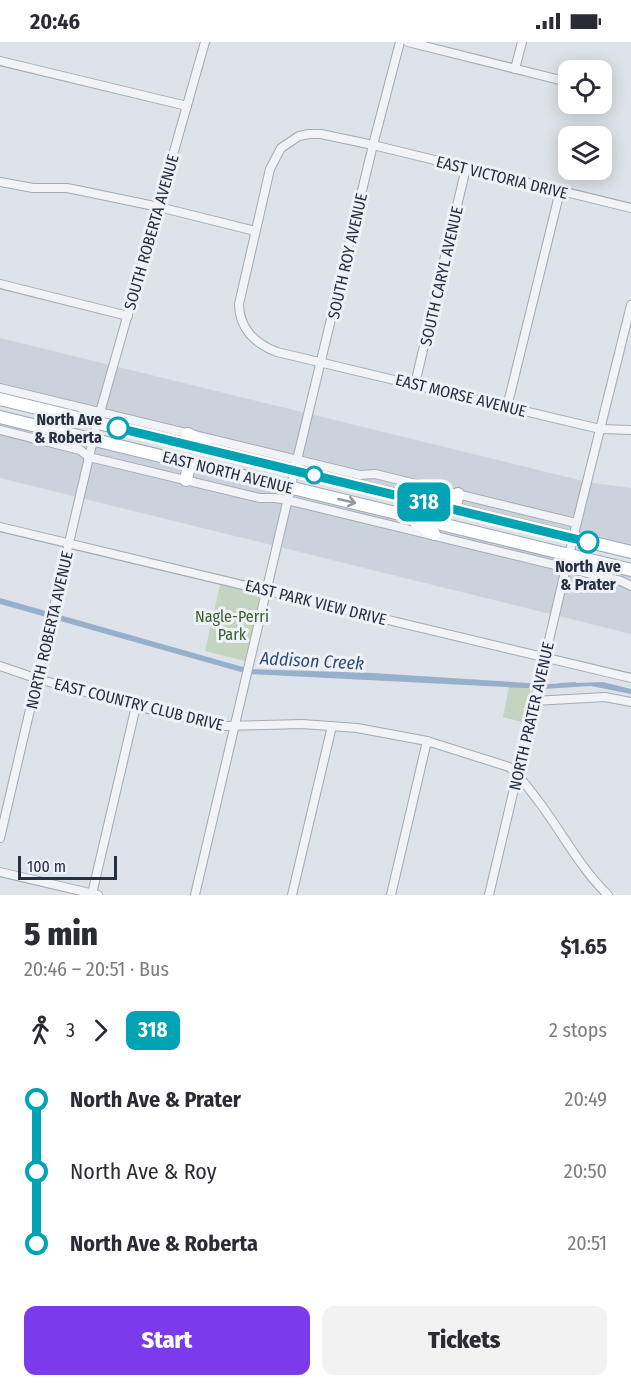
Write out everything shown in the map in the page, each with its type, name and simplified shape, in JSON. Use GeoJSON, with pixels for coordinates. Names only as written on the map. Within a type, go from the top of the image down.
{"type":"FeatureCollection","features":[{"type":"Feature","properties":{"kind":"main road","name":"EAST NORTH AVENUE"},"geometry":{"type":"LineString","coordinates":[[0,399],[99,418],[223,453],[296,465],[454,509],[631,552]]}},
{"type":"Feature","properties":{"kind":"main road","name":"EAST NORTH AVENUE"},"geometry":{"type":"LineString","coordinates":[[0,417],[186,462],[289,494],[404,514],[567,561],[631,570]]}},
{"type":"Feature","properties":{"kind":"main road"},"geometry":{"type":"LineString","coordinates":[[188,434],[223,453]]}},
{"type":"Feature","properties":{"kind":"main road"},"geometry":{"type":"LineString","coordinates":[[186,462],[188,470],[186,480]]}},
{"type":"Feature","properties":{"kind":"main road"},"geometry":{"type":"LineString","coordinates":[[454,509],[458,494]]}},
{"type":"Feature","properties":{"kind":"main road"},"geometry":{"type":"LineString","coordinates":[[404,514],[427,527],[434,534]]}},
{"type":"Feature","properties":{"kind":"street","name":"SOUTH ROBERTA AVENUE"},"geometry":{"type":"LineString","coordinates":[[99,418],[205,42]]}},
{"type":"Feature","properties":{"kind":"street","name":"SOUTH ROY AVENUE"},"geometry":{"type":"LineString","coordinates":[[195,895],[266,589],[400,42]]}},
{"type":"Feature","properties":{"kind":"street"},"geometry":{"type":"LineString","coordinates":[[408,42],[558,80]]}},
{"type":"Feature","properties":{"kind":"street"},"geometry":{"type":"LineString","coordinates":[[515,69],[522,42]]}},
{"type":"Feature","properties":{"kind":"street"},"geometry":{"type":"LineString","coordinates":[[0,61],[187,106]]}},
{"type":"Feature","properties":{"kind":"street","name":"EAST VICTORIA DRIVE"},"geometry":{"type":"LineString","coordinates":[[255,231],[270,169],[281,148],[309,134],[321,134],[373,145],[631,208]]}},
{"type":"Feature","properties":{"kind":"street","name":"SOUTH CARYL AVENUE"},"geometry":{"type":"LineString","coordinates":[[415,384],[466,168]]}},
{"type":"Feature","properties":{"kind":"street"},"geometry":{"type":"LineString","coordinates":[[0,182],[33,188],[67,188],[159,207],[255,231]]}},
{"type":"Feature","properties":{"kind":"street"},"geometry":{"type":"LineString","coordinates":[[507,406],[560,191]]}},
{"type":"Feature","properties":{"kind":"street","name":"EAST MORSE AVENUE"},"geometry":{"type":"LineString","coordinates":[[255,231],[239,300],[239,310],[243,325],[264,347],[321,363],[600,429],[631,430]]}},
{"type":"Feature","properties":{"kind":"street"},"geometry":{"type":"LineString","coordinates":[[0,284],[128,316]]}},
{"type":"Feature","properties":{"kind":"street","name":"NORTH PRATER AVENUE"},"geometry":{"type":"LineString","coordinates":[[489,895],[576,523],[631,305]]}},
{"type":"Feature","properties":{"kind":"street","name":"EAST NORTH AVENUE"},"geometry":{"type":"LineString","coordinates":[[0,388],[99,418],[188,434],[296,465],[360,475],[375,474],[576,523]]}},
{"type":"Feature","properties":{"kind":"street","name":"NORTH ROBERTA AVENUE"},"geometry":{"type":"LineString","coordinates":[[0,838],[99,418]]}},
{"type":"Feature","properties":{"kind":"street"},"geometry":{"type":"LineString","coordinates":[[0,430],[80,450],[89,457]]}},
{"type":"Feature","properties":{"kind":"street","name":"EAST NORTH AVENUE"},"geometry":{"type":"LineString","coordinates":[[89,457],[260,498],[275,498],[289,494],[434,534],[567,561],[621,580],[631,586]]}},
{"type":"Feature","properties":{"kind":"street","name":"EAST PARK VIEW DRIVE"},"geometry":{"type":"LineString","coordinates":[[0,527],[631,678]]}},
{"type":"Feature","properties":{"kind":"street","name":"EAST COUNTRY CLUB DRIVE"},"geometry":{"type":"LineString","coordinates":[[0,666],[136,706],[224,726],[302,724],[380,732],[427,741],[500,764],[517,774],[549,815],[580,864],[608,895]]}},
{"type":"Feature","properties":{"kind":"street"},"geometry":{"type":"LineString","coordinates":[[535,697],[605,697],[631,702]]}},
{"type":"Feature","properties":{"kind":"street"},"geometry":{"type":"LineString","coordinates":[[0,872],[95,894],[136,706]]}},
{"type":"Feature","properties":{"kind":"street"},"geometry":{"type":"LineString","coordinates":[[292,895],[332,726]]}},
{"type":"Feature","properties":{"kind":"street"},"geometry":{"type":"LineString","coordinates":[[391,895],[427,741]]}},
{"type":"Feature","properties":{"kind":"shaded area"},"geometry":{"type":"Polygon","coordinates":[[[0,338],[587,482],[631,488],[631,552],[97,423],[100,413],[0,388],[0,338]]]}},
{"type":"Feature","properties":{"kind":"shaded area"},"geometry":{"type":"Polygon","coordinates":[[[0,417],[631,570],[631,634],[0,478],[0,417]]]}},
{"type":"Feature","properties":{"kind":"green space","name":"Nagle-Perri Park"},"geometry":{"type":"Polygon","coordinates":[[[220,585],[256,593],[260,599],[245,661],[205,651],[220,585]]]}},
{"type":"Feature","properties":{"kind":"green space"},"geometry":{"type":"Polygon","coordinates":[[[509,686],[530,689],[531,697],[525,723],[503,717],[509,686]]]}},
{"type":"Feature","properties":{"kind":"water"},"geometry":{"type":"Polygon","coordinates":[[[0,598],[250,669],[373,673],[545,684],[603,682],[631,689],[631,694],[591,686],[544,689],[248,674],[0,604],[0,598]]]}},
{"type":"Feature","properties":{"kind":"waterway","name":"Addison Creek"},"geometry":{"type":"LineString","coordinates":[[560,684],[575,683]]}},
{"type":"Feature","properties":{"kind":"bus line","name":"318"},"geometry":{"type":"LineString","coordinates":[[118,428],[588,542]]}},
{"type":"Feature","properties":{"kind":"place","name":"North Ave & Roberta"},"geometry":{"type":"Point","coordinates":[118,428]}},
{"type":"Feature","properties":{"kind":"place","name":"North Ave & Prater"},"geometry":{"type":"Point","coordinates":[588,542]}}]}
